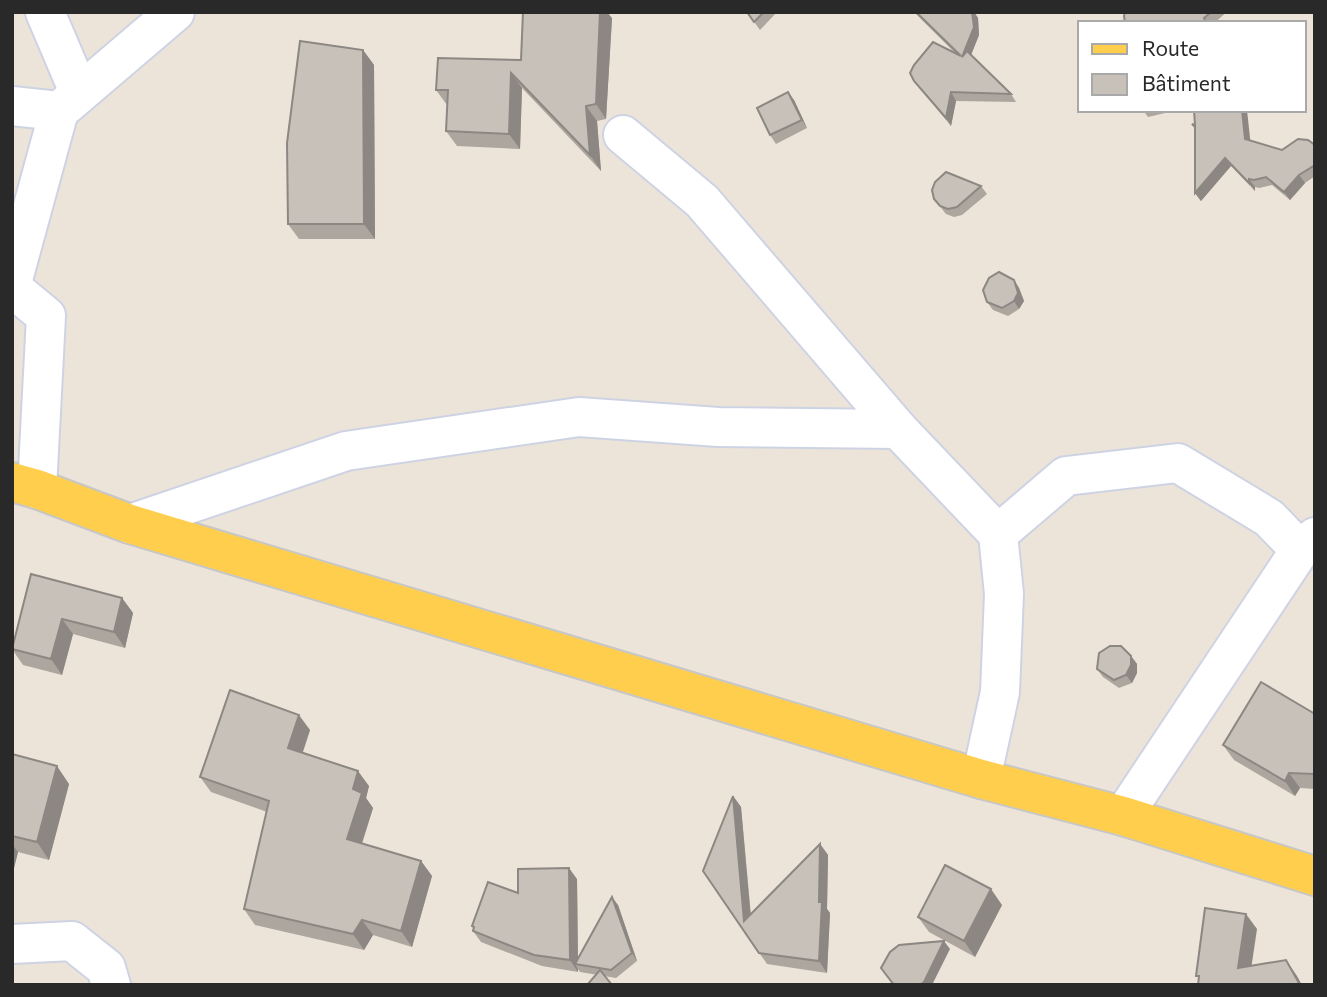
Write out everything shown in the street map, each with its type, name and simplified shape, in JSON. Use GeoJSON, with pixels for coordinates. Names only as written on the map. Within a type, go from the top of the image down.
{"type":"FeatureCollection","features":[{"type":"Feature","properties":{"kind":"main road"},"geometry":{"type":"LineString","coordinates":[[25,486],[130,524],[981,779],[1123,816],[1315,876]]}},
{"type":"Feature","properties":{"kind":"street"},"geometry":{"type":"LineString","coordinates":[[25,486],[46,316],[12,285],[69,101],[45,12]]}},
{"type":"Feature","properties":{"kind":"street"},"geometry":{"type":"LineString","coordinates":[[12,106],[69,101],[175,12]]}},
{"type":"Feature","properties":{"kind":"street"},"geometry":{"type":"LineString","coordinates":[[623,135],[702,201],[898,429],[998,534],[1004,594],[1000,692],[981,779]]}},
{"type":"Feature","properties":{"kind":"street"},"geometry":{"type":"LineString","coordinates":[[130,524],[346,451],[579,417],[718,427],[898,429]]}},
{"type":"Feature","properties":{"kind":"street"},"geometry":{"type":"LineString","coordinates":[[998,534],[1066,477],[1178,463],[1307,543],[1123,816]]}},
{"type":"Feature","properties":{"kind":"street"},"geometry":{"type":"LineString","coordinates":[[12,944],[72,941],[106,968],[111,985]]}},
{"type":"Feature","properties":{"kind":"building"},"geometry":{"type":"Polygon","coordinates":[[[523,12],[600,12],[596,104],[586,106],[590,155],[511,73],[509,134],[446,131],[448,90],[436,90],[438,58],[521,60],[523,12]]]}},
{"type":"Feature","properties":{"kind":"building"},"geometry":{"type":"Polygon","coordinates":[[[747,12],[764,12],[754,22],[747,12]]]}},
{"type":"Feature","properties":{"kind":"building"},"geometry":{"type":"Polygon","coordinates":[[[916,12],[972,12],[974,27],[962,57],[967,51],[1011,94],[951,92],[946,118],[910,73],[933,42],[961,56],[916,12]]]}},
{"type":"Feature","properties":{"kind":"building"},"geometry":{"type":"Polygon","coordinates":[[[1125,12],[1211,12],[1204,18],[1205,21],[1125,21],[1125,12]]]}},
{"type":"Feature","properties":{"kind":"building"},"geometry":{"type":"Polygon","coordinates":[[[300,41],[363,50],[364,224],[288,224],[287,143],[300,41]]]}},
{"type":"Feature","properties":{"kind":"building"},"geometry":{"type":"Polygon","coordinates":[[[788,92],[802,120],[770,135],[757,108],[788,92]]]}},
{"type":"Feature","properties":{"kind":"building"},"geometry":{"type":"Polygon","coordinates":[[[1194,112],[1242,112],[1245,139],[1282,150],[1298,139],[1308,140],[1315,145],[1315,165],[1299,175],[1284,192],[1266,177],[1249,179],[1249,183],[1225,158],[1195,193],[1195,127],[1192,124],[1195,125],[1194,112]]]}},
{"type":"Feature","properties":{"kind":"building"},"geometry":{"type":"Polygon","coordinates":[[[946,172],[981,186],[957,207],[948,209],[940,206],[934,199],[932,190],[935,182],[946,172]]]}},
{"type":"Feature","properties":{"kind":"building"},"geometry":{"type":"Polygon","coordinates":[[[999,272],[1014,280],[1018,293],[1014,301],[1002,308],[987,302],[983,290],[989,278],[999,272]]]}},
{"type":"Feature","properties":{"kind":"building"},"geometry":{"type":"Polygon","coordinates":[[[31,574],[122,598],[114,632],[62,619],[51,659],[12,649],[31,574]]]}},
{"type":"Feature","properties":{"kind":"building"},"geometry":{"type":"Polygon","coordinates":[[[1110,646],[1121,646],[1131,656],[1131,665],[1126,675],[1114,680],[1097,669],[1099,653],[1110,646]]]}},
{"type":"Feature","properties":{"kind":"building"},"geometry":{"type":"Polygon","coordinates":[[[1261,682],[1315,714],[1315,774],[1289,773],[1285,781],[1223,745],[1261,682]]]}},
{"type":"Feature","properties":{"kind":"building"},"geometry":{"type":"Polygon","coordinates":[[[230,690],[299,715],[288,748],[358,771],[353,789],[362,793],[347,839],[421,861],[401,931],[362,920],[353,934],[244,909],[269,801],[200,777],[230,690]]]}},
{"type":"Feature","properties":{"kind":"building"},"geometry":{"type":"Polygon","coordinates":[[[12,754],[57,766],[37,842],[12,836],[12,754]]]}},
{"type":"Feature","properties":{"kind":"building"},"geometry":{"type":"Polygon","coordinates":[[[733,796],[744,921],[820,844],[819,902],[822,902],[819,961],[759,953],[703,871],[733,796]]]}},
{"type":"Feature","properties":{"kind":"building"},"geometry":{"type":"Polygon","coordinates":[[[945,865],[991,889],[964,941],[918,917],[945,865]]]}},
{"type":"Feature","properties":{"kind":"building"},"geometry":{"type":"Polygon","coordinates":[[[569,868],[570,960],[534,955],[473,931],[472,926],[488,882],[518,893],[518,869],[569,868]]]}},
{"type":"Feature","properties":{"kind":"building"},"geometry":{"type":"Polygon","coordinates":[[[612,897],[632,953],[611,970],[575,964],[612,897]]]}},
{"type":"Feature","properties":{"kind":"building"},"geometry":{"type":"Polygon","coordinates":[[[1205,908],[1246,914],[1238,968],[1286,960],[1300,985],[1198,985],[1199,976],[1196,976],[1205,908]]]}},
{"type":"Feature","properties":{"kind":"building"},"geometry":{"type":"Polygon","coordinates":[[[944,941],[920,985],[894,985],[881,968],[890,952],[899,945],[944,941]]]}},
{"type":"Feature","properties":{"kind":"building"},"geometry":{"type":"Polygon","coordinates":[[[600,970],[612,985],[587,985],[600,970]]]}}]}
